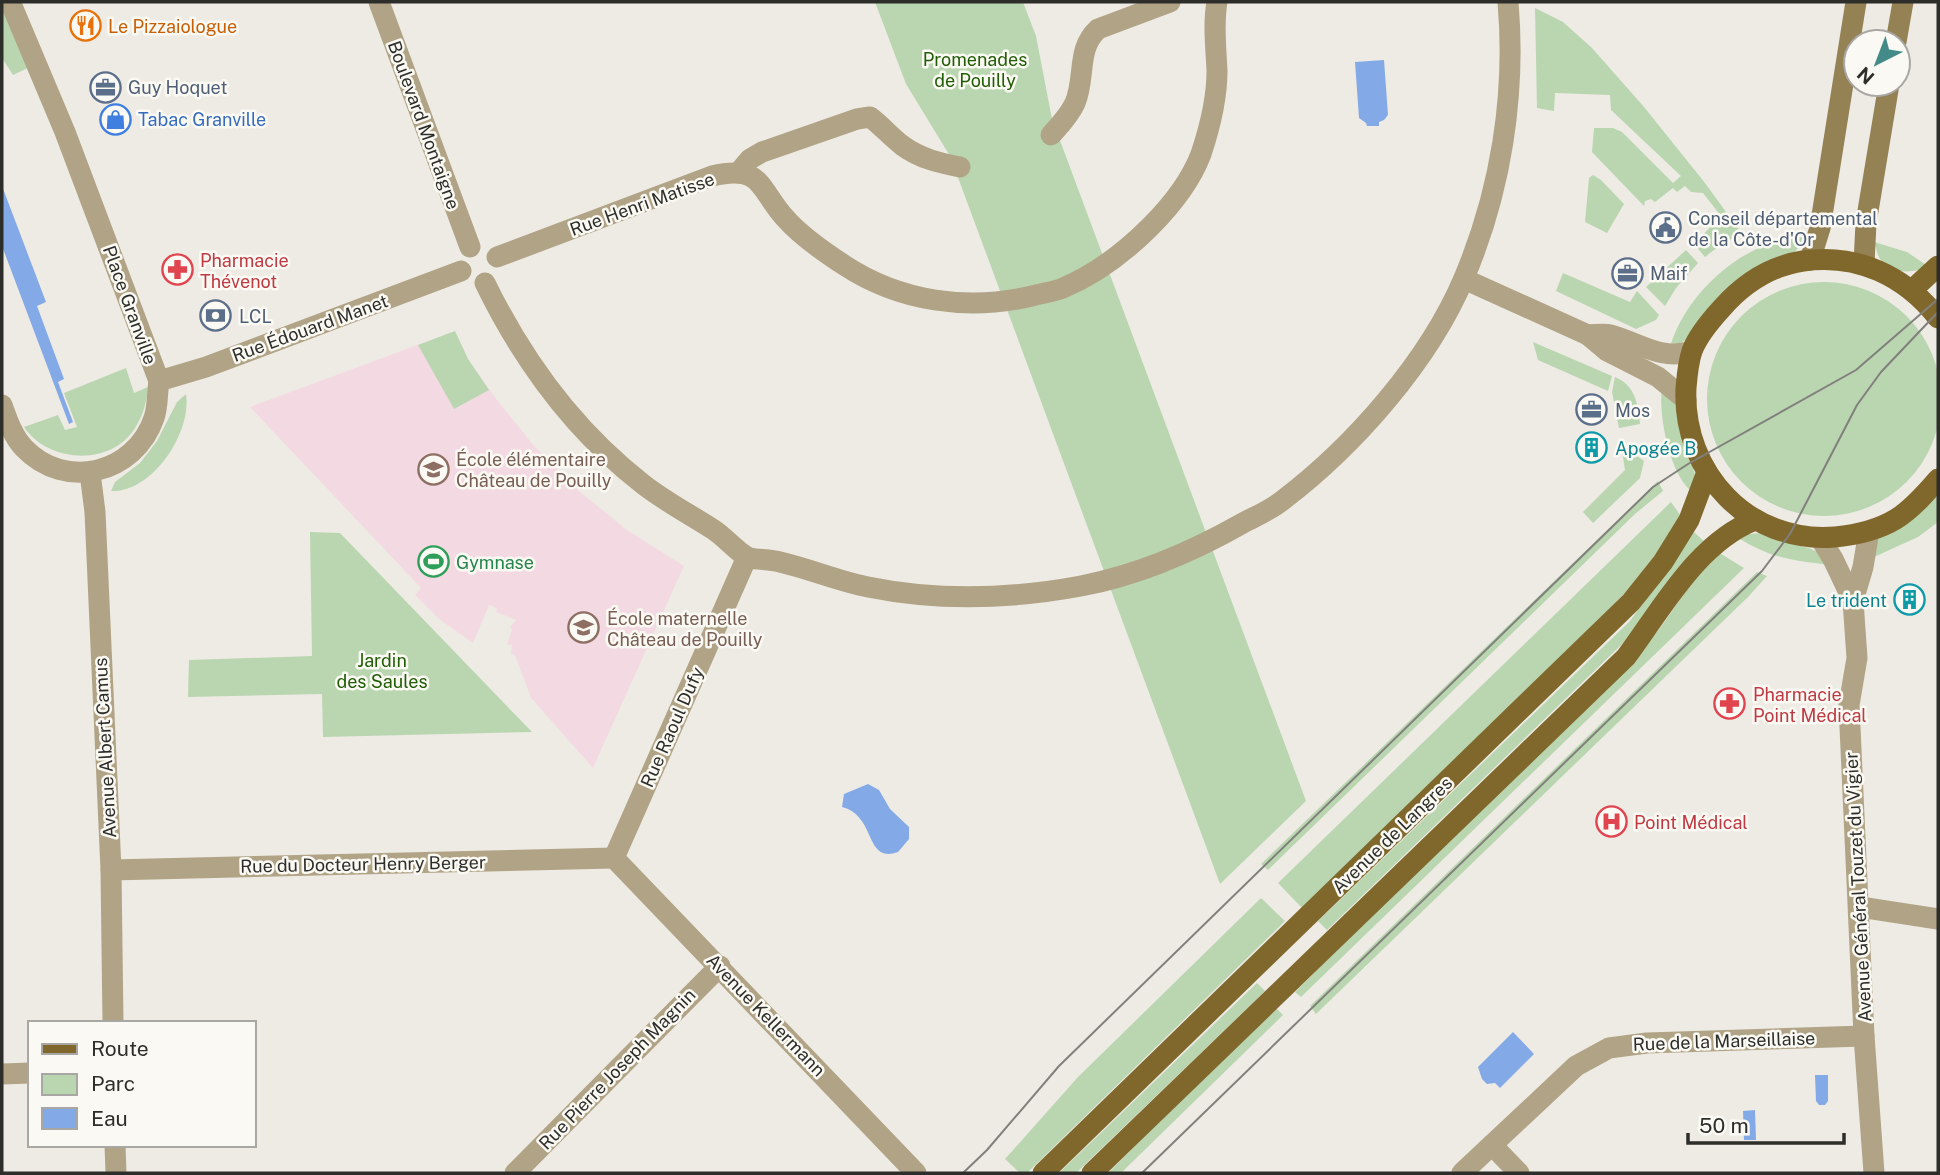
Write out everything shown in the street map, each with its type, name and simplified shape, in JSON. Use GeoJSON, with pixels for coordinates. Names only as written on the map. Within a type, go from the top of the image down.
{"type":"FeatureCollection","features":[{"type":"Feature","properties":{"kind":"main road"},"geometry":{"type":"LineString","coordinates":[[1810,260],[1820,229],[1856,2]]}},
{"type":"Feature","properties":{"kind":"main road"},"geometry":{"type":"LineString","coordinates":[[1898,28],[1903,2]]}},
{"type":"Feature","properties":{"kind":"main road"},"geometry":{"type":"LineString","coordinates":[[1864,263],[1866,223],[1887,98]]}},
{"type":"Feature","properties":{"kind":"main road"},"geometry":{"type":"LineString","coordinates":[[1938,318],[1912,290],[1888,274],[1864,263],[1810,260],[1791,263],[1762,274],[1737,291],[1710,320],[1692,351],[1687,374],[1686,400],[1690,434],[1707,472],[1724,495],[1755,520],[1790,534],[1820,538],[1869,531],[1896,519],[1925,495],[1938,479]]}},
{"type":"Feature","properties":{"kind":"main road"},"geometry":{"type":"LineString","coordinates":[[1912,290],[1938,266]]}},
{"type":"Feature","properties":{"kind":"main road","name":"Avenue de Langres"},"geometry":{"type":"LineString","coordinates":[[1043,1173],[1631,602],[1663,562],[1689,520],[1707,472]]}},
{"type":"Feature","properties":{"kind":"main road","name":"Avenue de Langres"},"geometry":{"type":"LineString","coordinates":[[1092,1173],[1626,657],[1685,575],[1715,544],[1724,536],[1755,520]]}},
{"type":"Feature","properties":{"kind":"street","name":"Place Granville"},"geometry":{"type":"LineString","coordinates":[[9,2],[65,132],[159,381],[154,418],[143,439],[123,459],[107,469],[90,473]]}},
{"type":"Feature","properties":{"kind":"street","name":"Boulevard Montaigne"},"geometry":{"type":"LineString","coordinates":[[379,2],[470,247]]}},
{"type":"Feature","properties":{"kind":"street"},"geometry":{"type":"LineString","coordinates":[[1051,135],[1064,121],[1074,103],[1083,74],[1084,46],[1089,37],[1098,29],[1171,2]]}},
{"type":"Feature","properties":{"kind":"street"},"geometry":{"type":"LineString","coordinates":[[960,167],[919,156],[904,147],[870,117],[857,119],[762,152],[750,159],[739,172],[757,180],[769,193],[785,219],[816,246],[880,286],[916,297],[958,304],[1007,302],[1061,289],[1095,272],[1133,245],[1186,186],[1200,156],[1212,117],[1217,74],[1217,2]]}},
{"type":"Feature","properties":{"kind":"street"},"geometry":{"type":"LineString","coordinates":[[485,283],[538,376],[600,447],[643,484],[731,542],[747,557],[783,562],[867,587],[916,594],[1011,595],[1080,586],[1127,575],[1194,550],[1281,502],[1366,424],[1396,390],[1422,354],[1464,279],[1483,228],[1505,136],[1509,77],[1507,2]]}},
{"type":"Feature","properties":{"kind":"street","name":"Rue Henri Matisse"},"geometry":{"type":"LineString","coordinates":[[497,257],[712,176],[739,172]]}},
{"type":"Feature","properties":{"kind":"street"},"geometry":{"type":"LineString","coordinates":[[470,247],[489,247],[497,257],[498,270],[485,283],[471,282],[461,271],[461,257],[470,247]]}},
{"type":"Feature","properties":{"kind":"street","name":"Rue Édouard Manet"},"geometry":{"type":"LineString","coordinates":[[159,381],[206,367],[461,271]]}},
{"type":"Feature","properties":{"kind":"street"},"geometry":{"type":"LineString","coordinates":[[1464,279],[1588,335],[1607,351],[1658,377],[1686,400]]}},
{"type":"Feature","properties":{"kind":"street"},"geometry":{"type":"LineString","coordinates":[[1588,335],[1608,334],[1664,355],[1679,355],[1692,351]]}},
{"type":"Feature","properties":{"kind":"street"},"geometry":{"type":"LineString","coordinates":[[2,405],[7,431],[36,458],[70,472],[90,473]]}},
{"type":"Feature","properties":{"kind":"street","name":"Avenue Albert Camus"},"geometry":{"type":"LineString","coordinates":[[90,473],[95,512],[111,870],[113,1021]]}},
{"type":"Feature","properties":{"kind":"street","name":"Avenue Général Touzet du Vigier"},"geometry":{"type":"LineString","coordinates":[[1869,531],[1863,567],[1853,601],[1857,658],[1849,705],[1864,1036],[1874,1173]]}},
{"type":"Feature","properties":{"kind":"street","name":"Avenue Général Touzet du Vigier"},"geometry":{"type":"LineString","coordinates":[[1820,538],[1853,601]]}},
{"type":"Feature","properties":{"kind":"street","name":"Rue Raoul Dufy"},"geometry":{"type":"LineString","coordinates":[[614,858],[747,557]]}},
{"type":"Feature","properties":{"kind":"street","name":"Rue du Docteur Henry Berger"},"geometry":{"type":"LineString","coordinates":[[111,870],[614,858]]}},
{"type":"Feature","properties":{"kind":"street","name":"Avenue Kellermann"},"geometry":{"type":"LineString","coordinates":[[614,858],[916,1173]]}},
{"type":"Feature","properties":{"kind":"street"},"geometry":{"type":"LineString","coordinates":[[1860,907],[1938,919]]}},
{"type":"Feature","properties":{"kind":"street","name":"Rue Pierre Joseph Magnin"},"geometry":{"type":"LineString","coordinates":[[515,1173],[720,966]]}},
{"type":"Feature","properties":{"kind":"street","name":"Rue de la Marseillaise"},"geometry":{"type":"LineString","coordinates":[[1462,1173],[1576,1066],[1609,1048],[1647,1043],[1864,1036]]}},
{"type":"Feature","properties":{"kind":"street"},"geometry":{"type":"LineString","coordinates":[[2,1074],[28,1073]]}},
{"type":"Feature","properties":{"kind":"street"},"geometry":{"type":"LineString","coordinates":[[1492,1145],[1519,1173]]}},
{"type":"Feature","properties":{"kind":"street"},"geometry":{"type":"LineString","coordinates":[[115,1147],[116,1173]]}},
{"type":"Feature","properties":{"kind":"shaded area"},"geometry":{"type":"Polygon","coordinates":[[[455,331],[468,359],[535,447],[579,491],[627,530],[684,566],[593,768],[531,698],[515,655],[511,654],[512,645],[507,644],[512,630],[510,627],[516,620],[496,612],[497,608],[489,605],[473,643],[439,619],[415,595],[421,588],[250,407],[455,331]]]}},
{"type":"Feature","properties":{"kind":"green space","name":"Promenades de Pouilly"},"geometry":{"type":"Polygon","coordinates":[[[875,2],[1023,2],[1036,36],[1052,119],[1306,801],[1220,884],[950,156],[906,84],[875,2]]]}},
{"type":"Feature","properties":{"kind":"green space"},"geometry":{"type":"Polygon","coordinates":[[[2,8],[30,67],[13,75],[2,58],[2,8]]]}},
{"type":"Feature","properties":{"kind":"green space"},"geometry":{"type":"Polygon","coordinates":[[[1535,8],[1563,22],[1592,48],[1644,107],[1742,234],[1723,243],[1705,257],[1694,244],[1721,216],[1703,193],[1691,192],[1685,186],[1677,192],[1673,188],[1655,202],[1651,199],[1645,201],[1644,206],[1592,152],[1594,128],[1613,128],[1622,132],[1673,183],[1681,176],[1611,110],[1610,95],[1555,93],[1554,111],[1537,108],[1535,8]]]}},
{"type":"Feature","properties":{"kind":"green space"},"geometry":{"type":"Polygon","coordinates":[[[1593,175],[1624,204],[1607,233],[1585,222],[1589,178],[1593,175]]]}},
{"type":"Feature","properties":{"kind":"green space"},"geometry":{"type":"Polygon","coordinates":[[[1809,236],[1791,256],[1692,336],[1681,343],[1671,344],[1685,314],[1718,274],[1746,254],[1767,245],[1809,236]]]}},
{"type":"Feature","properties":{"kind":"green space"},"geometry":{"type":"Polygon","coordinates":[[[1874,242],[1907,252],[1929,267],[1916,271],[1890,268],[1880,259],[1874,242]]]}},
{"type":"Feature","properties":{"kind":"green space"},"geometry":{"type":"Polygon","coordinates":[[[1686,250],[1698,263],[1676,288],[1665,306],[1646,287],[1686,250]]]}},
{"type":"Feature","properties":{"kind":"green space"},"geometry":{"type":"Polygon","coordinates":[[[1563,273],[1630,302],[1637,291],[1659,315],[1656,320],[1636,329],[1556,291],[1563,273]]]}},
{"type":"Feature","properties":{"kind":"green space"},"geometry":{"type":"Polygon","coordinates":[[[1824,282],[1847,284],[1869,291],[1907,316],[1932,354],[1939,376],[1939,422],[1932,444],[1907,482],[1869,507],[1847,514],[1824,516],[1801,514],[1779,507],[1741,482],[1716,444],[1709,422],[1707,399],[1709,376],[1716,354],[1741,316],[1779,291],[1801,284],[1824,282]]]}},
{"type":"Feature","properties":{"kind":"green space"},"geometry":{"type":"Polygon","coordinates":[[[455,331],[468,359],[489,390],[454,409],[418,345],[455,331]]]}},
{"type":"Feature","properties":{"kind":"green space"},"geometry":{"type":"Polygon","coordinates":[[[1533,342],[1612,376],[1608,391],[1538,360],[1533,342]]]}},
{"type":"Feature","properties":{"kind":"green space"},"geometry":{"type":"Polygon","coordinates":[[[126,368],[134,393],[148,387],[147,398],[135,428],[124,441],[111,449],[80,456],[63,453],[48,448],[24,427],[58,415],[65,430],[77,427],[64,393],[126,368]]]}},
{"type":"Feature","properties":{"kind":"green space"},"geometry":{"type":"Polygon","coordinates":[[[1615,377],[1631,390],[1640,424],[1619,428],[1612,392],[1615,377]]]}},
{"type":"Feature","properties":{"kind":"green space"},"geometry":{"type":"Polygon","coordinates":[[[1662,389],[1677,404],[1696,479],[1695,494],[1679,475],[1668,446],[1662,414],[1662,389]]]}},
{"type":"Feature","properties":{"kind":"green space"},"geometry":{"type":"Polygon","coordinates":[[[186,394],[183,426],[166,458],[141,482],[126,489],[111,491],[115,482],[140,463],[157,441],[177,402],[186,394]]]}},
{"type":"Feature","properties":{"kind":"green space"},"geometry":{"type":"Polygon","coordinates":[[[1621,444],[1644,461],[1640,478],[1593,523],[1583,512],[1625,470],[1621,444]]]}},
{"type":"Feature","properties":{"kind":"green space"},"geometry":{"type":"Polygon","coordinates":[[[1658,481],[1663,491],[1635,514],[1268,870],[1261,864],[1658,481]]]}},
{"type":"Feature","properties":{"kind":"green space"},"geometry":{"type":"Polygon","coordinates":[[[1938,497],[1938,522],[1918,537],[1874,557],[1875,539],[1929,500],[1938,497]]]}},
{"type":"Feature","properties":{"kind":"green space"},"geometry":{"type":"Polygon","coordinates":[[[1671,502],[1683,519],[1649,569],[1305,911],[1278,883],[1671,502]]]}},
{"type":"Feature","properties":{"kind":"green space","name":"Jardin des Saules"},"geometry":{"type":"Polygon","coordinates":[[[310,532],[340,533],[532,732],[323,737],[322,694],[188,697],[189,660],[312,656],[310,532]]]}},
{"type":"Feature","properties":{"kind":"green space"},"geometry":{"type":"Polygon","coordinates":[[[1694,532],[1707,544],[1651,616],[1327,930],[1318,921],[1630,621],[1694,532]]]}},
{"type":"Feature","properties":{"kind":"green space"},"geometry":{"type":"Polygon","coordinates":[[[1765,533],[1780,541],[1809,548],[1830,565],[1773,555],[1740,539],[1748,534],[1765,533]]]}},
{"type":"Feature","properties":{"kind":"green space"},"geometry":{"type":"Polygon","coordinates":[[[1718,552],[1744,568],[1301,997],[1295,992],[1658,631],[1698,574],[1718,552]]]}},
{"type":"Feature","properties":{"kind":"green space"},"geometry":{"type":"Polygon","coordinates":[[[1757,572],[1767,576],[1748,597],[1316,1014],[1310,1006],[1757,572]]]}},
{"type":"Feature","properties":{"kind":"green space"},"geometry":{"type":"Polygon","coordinates":[[[1261,898],[1285,921],[1027,1173],[1020,1173],[1005,1159],[1078,1077],[1261,898]]]}},
{"type":"Feature","properties":{"kind":"green space"},"geometry":{"type":"Polygon","coordinates":[[[1257,983],[1265,991],[1076,1173],[1059,1173],[1257,983]]]}},
{"type":"Feature","properties":{"kind":"green space"},"geometry":{"type":"Polygon","coordinates":[[[1275,1007],[1283,1015],[1121,1173],[1108,1173],[1275,1007]]]}},
{"type":"Feature","properties":{"kind":"water"},"geometry":{"type":"Polygon","coordinates":[[[1384,60],[1388,115],[1379,122],[1379,126],[1367,126],[1359,118],[1355,62],[1384,60]]]}},
{"type":"Feature","properties":{"kind":"water"},"geometry":{"type":"Polygon","coordinates":[[[2,186],[46,302],[37,306],[64,379],[58,382],[73,422],[69,424],[2,246],[2,186]]]}},
{"type":"Feature","properties":{"kind":"water"},"geometry":{"type":"Polygon","coordinates":[[[868,784],[879,790],[890,809],[909,827],[909,839],[898,852],[887,854],[880,851],[861,820],[842,807],[844,794],[868,784]]]}},
{"type":"Feature","properties":{"kind":"water"},"geometry":{"type":"Polygon","coordinates":[[[1513,1032],[1534,1054],[1500,1088],[1495,1083],[1487,1084],[1478,1067],[1513,1032]]]}},
{"type":"Feature","properties":{"kind":"water"},"geometry":{"type":"Polygon","coordinates":[[[1815,1075],[1828,1075],[1828,1101],[1825,1105],[1819,1105],[1816,1101],[1815,1075]]]}},
{"type":"Feature","properties":{"kind":"water"},"geometry":{"type":"Polygon","coordinates":[[[1755,1110],[1756,1140],[1744,1140],[1743,1111],[1755,1110]]]}},
{"type":"Feature","properties":{"kind":"tram line"},"geometry":{"type":"LineString","coordinates":[[963,1173],[987,1150],[1059,1066],[1653,487],[1688,464],[1856,370],[1938,299]]}},
{"type":"Feature","properties":{"kind":"tram line"},"geometry":{"type":"LineString","coordinates":[[1142,1173],[1762,571],[1790,534],[1857,405],[1881,372],[1938,312]]}},
{"type":"Feature","properties":{"kind":"place","name":"Le Pizzaiologue"},"geometry":{"type":"Point","coordinates":[85,26]}},
{"type":"Feature","properties":{"kind":"place","name":"Guy Hoquet"},"geometry":{"type":"Point","coordinates":[105,87]}},
{"type":"Feature","properties":{"kind":"place","name":"Tabac Granville"},"geometry":{"type":"Point","coordinates":[115,119]}},
{"type":"Feature","properties":{"kind":"place","name":"Conseil départemental de la Côte-d'Or"},"geometry":{"type":"Point","coordinates":[1665,228]}},
{"type":"Feature","properties":{"kind":"place","name":"Pharmacie Thévenot"},"geometry":{"type":"Point","coordinates":[177,270]}},
{"type":"Feature","properties":{"kind":"place","name":"Maif"},"geometry":{"type":"Point","coordinates":[1627,273]}},
{"type":"Feature","properties":{"kind":"place","name":"LCL"},"geometry":{"type":"Point","coordinates":[216,316]}},
{"type":"Feature","properties":{"kind":"place","name":"Mos"},"geometry":{"type":"Point","coordinates":[1592,410]}},
{"type":"Feature","properties":{"kind":"place","name":"Apogée B"},"geometry":{"type":"Point","coordinates":[1592,448]}},
{"type":"Feature","properties":{"kind":"place","name":"École élémentaire Château de Pouilly"},"geometry":{"type":"Point","coordinates":[433,469]}},
{"type":"Feature","properties":{"kind":"place","name":"Gymnase"},"geometry":{"type":"Point","coordinates":[433,562]}},
{"type":"Feature","properties":{"kind":"place","name":"Le trident"},"geometry":{"type":"Point","coordinates":[1910,600]}},
{"type":"Feature","properties":{"kind":"place","name":"École maternelle Château de Pouilly"},"geometry":{"type":"Point","coordinates":[584,628]}},
{"type":"Feature","properties":{"kind":"place","name":"Pharmacie Point Médical"},"geometry":{"type":"Point","coordinates":[1730,704]}},
{"type":"Feature","properties":{"kind":"place","name":"Point Médical"},"geometry":{"type":"Point","coordinates":[1611,822]}}]}
